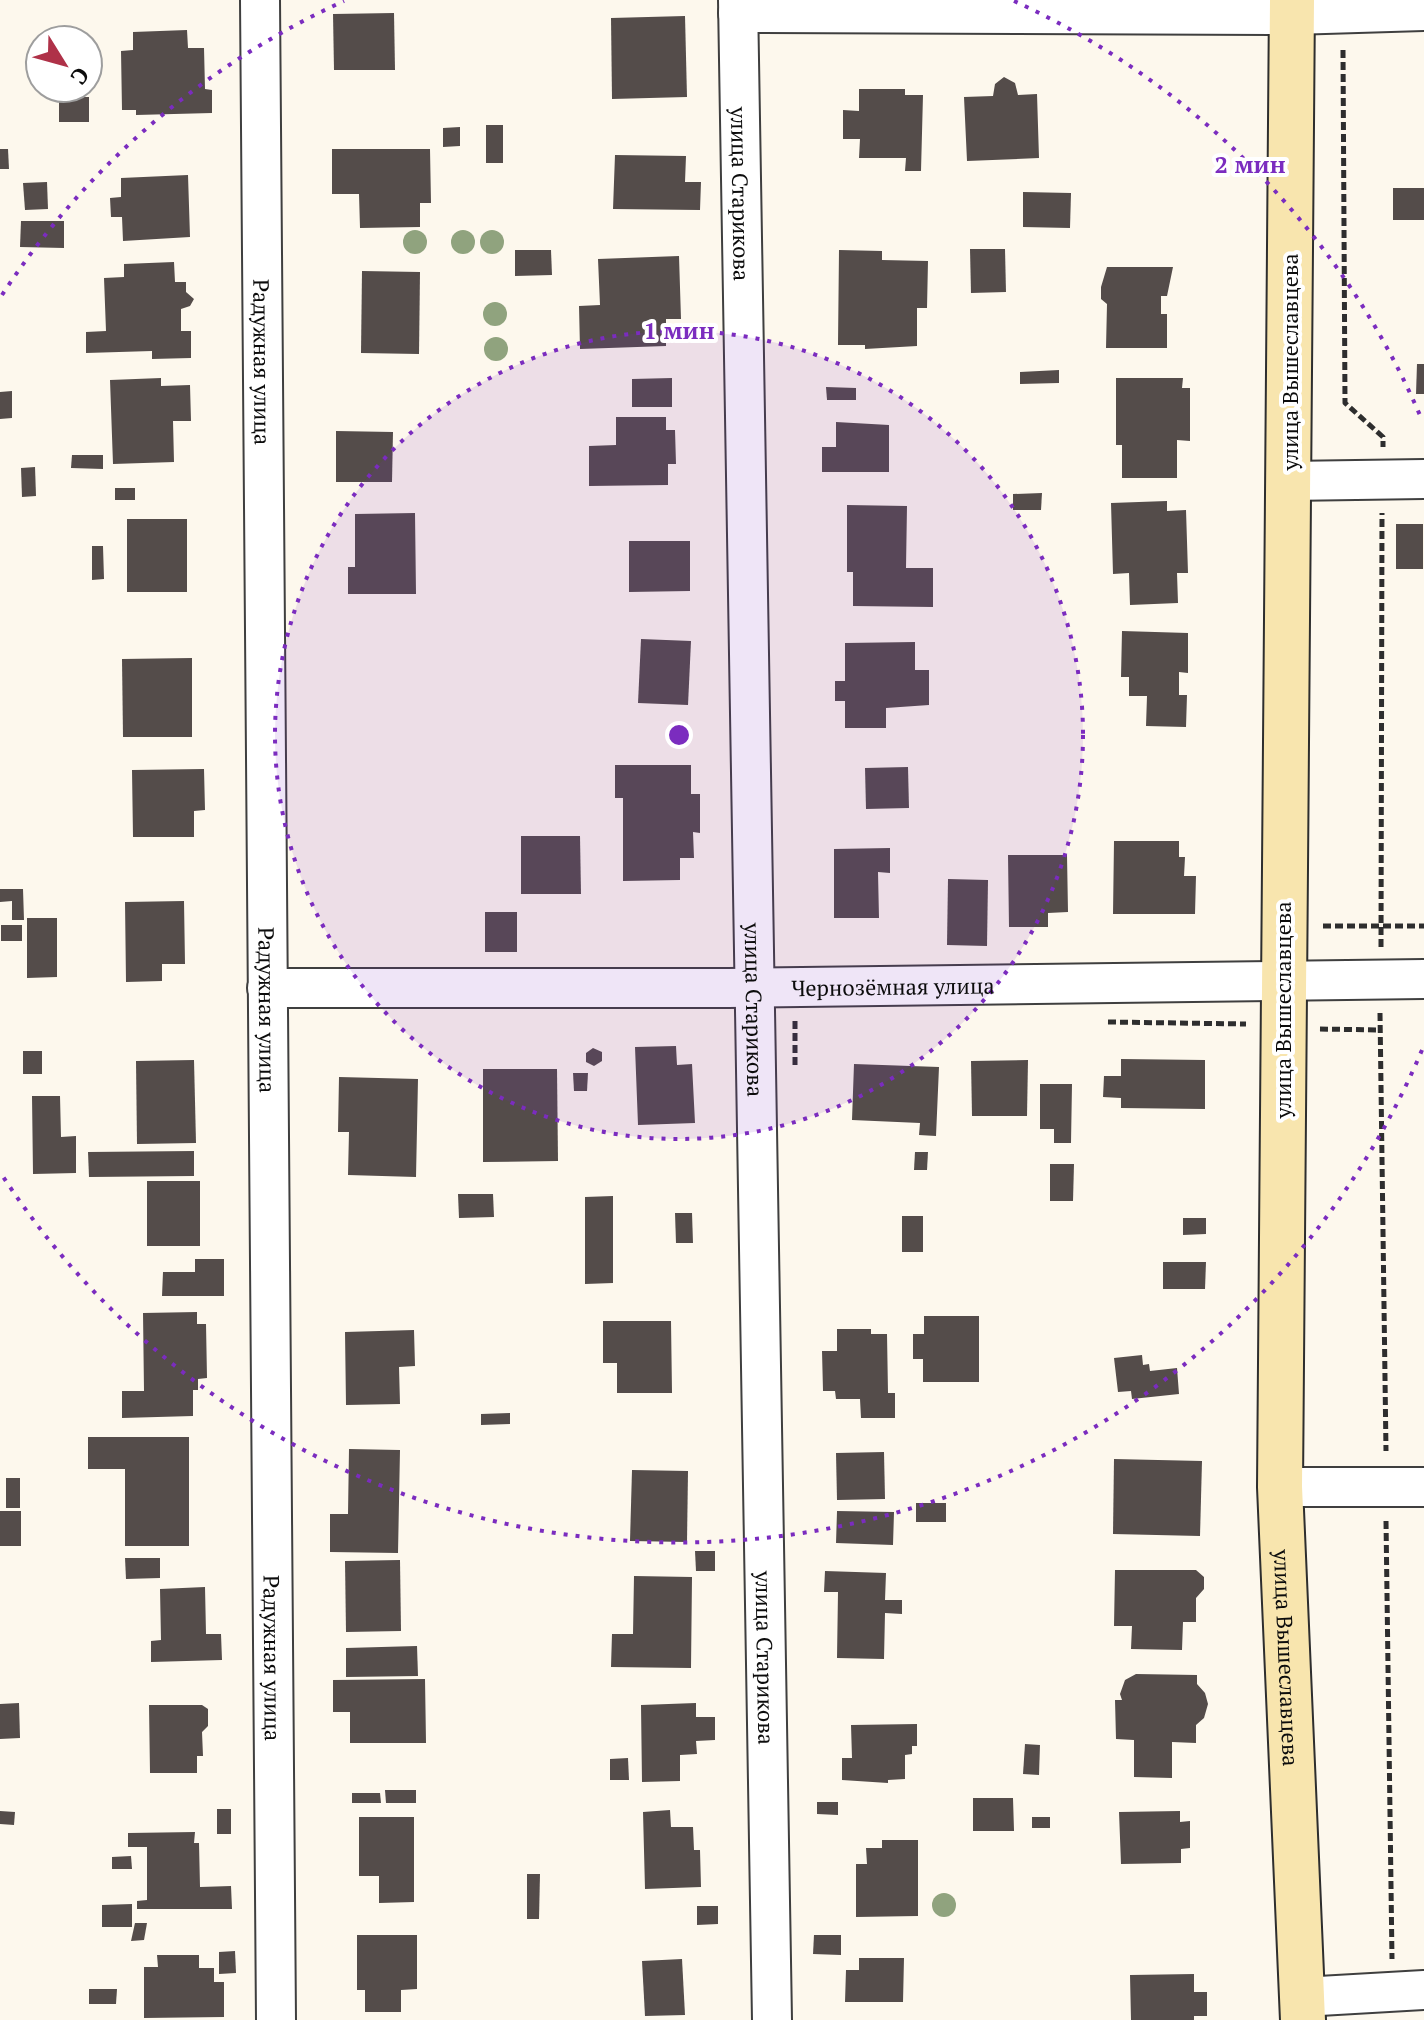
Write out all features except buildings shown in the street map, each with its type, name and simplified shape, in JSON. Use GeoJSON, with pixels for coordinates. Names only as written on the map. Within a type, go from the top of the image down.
{"type":"FeatureCollection","features":[{"type":"Feature","properties":{"kind":"street","name":"Радужная улица"},"geometry":{"type":"LineString","coordinates":[[260,0],[276,2020]]}},
{"type":"Feature","properties":{"kind":"street"},"geometry":{"type":"LineString","coordinates":[[738,7],[1292,7],[1343,12],[1424,11]]}},
{"type":"Feature","properties":{"kind":"street","name":"улица Старикова"},"geometry":{"type":"LineString","coordinates":[[738,7],[772,2020]]}},
{"type":"Feature","properties":{"kind":"street","name":"улица Вышеславцева"},"geometry":{"type":"LineString","coordinates":[[1292,7],[1282,926],[1280,1487],[1303,2008]]}},
{"type":"Feature","properties":{"kind":"street"},"geometry":{"type":"LineString","coordinates":[[1288,481],[1424,479]]}},
{"type":"Feature","properties":{"kind":"street","name":"Чернозёмная улица"},"geometry":{"type":"LineString","coordinates":[[267,988],[755,987],[1424,979]]}},
{"type":"Feature","properties":{"kind":"street"},"geometry":{"type":"LineString","coordinates":[[1280,1487],[1424,1487]]}},
{"type":"Feature","properties":{"kind":"street"},"geometry":{"type":"LineString","coordinates":[[1303,2008],[1408,1991]]}},
{"type":"Feature","properties":{"kind":"path"},"geometry":{"type":"LineString","coordinates":[[1343,12],[1345,403],[1383,437],[1383,454]]}},
{"type":"Feature","properties":{"kind":"path"},"geometry":{"type":"LineString","coordinates":[[1382,515],[1381,979],[1386,1487],[1408,1991]]}},
{"type":"Feature","properties":{"kind":"path"},"geometry":{"type":"LineString","coordinates":[[1282,926],[1424,926]]}}]}
